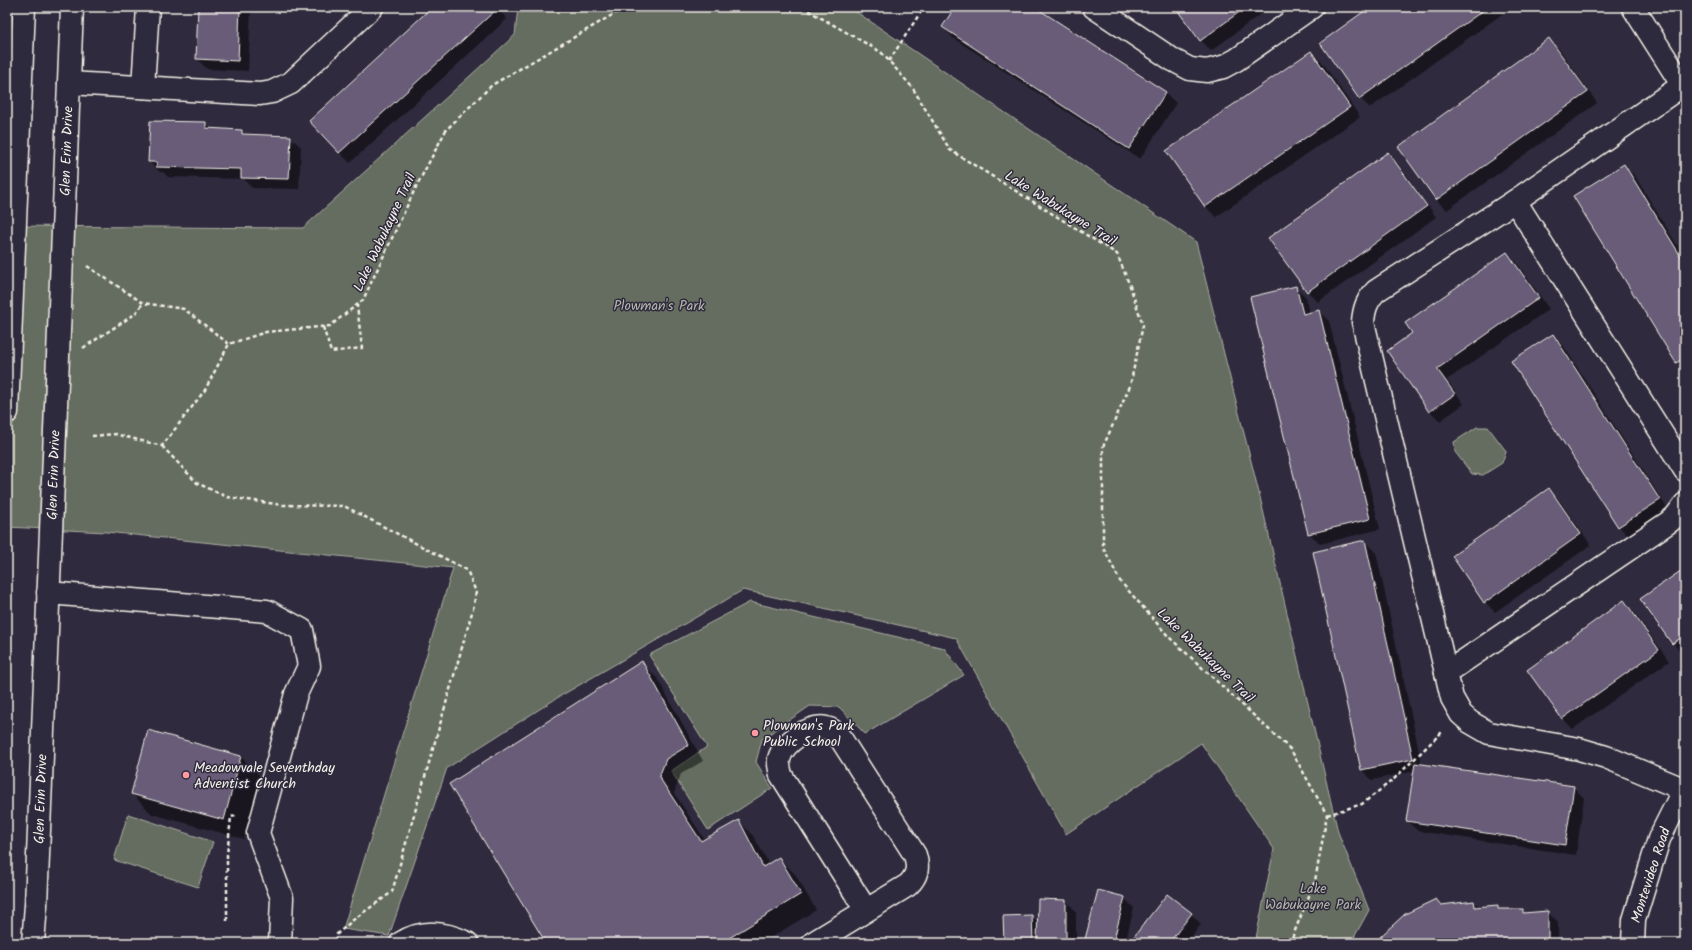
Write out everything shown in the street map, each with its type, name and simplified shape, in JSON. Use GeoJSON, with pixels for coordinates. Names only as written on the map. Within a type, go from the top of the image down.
{"type":"FeatureCollection","features":[{"type":"Feature","properties":{"kind":"street"},"geometry":{"type":"LineString","coordinates":[[7,412],[24,7]]}},
{"type":"Feature","properties":{"kind":"street","name":"Glen Erin Drive"},"geometry":{"type":"LineString","coordinates":[[33,943],[36,905],[72,7]]}},
{"type":"Feature","properties":{"kind":"street"},"geometry":{"type":"LineString","coordinates":[[143,87],[148,7]]}},
{"type":"Feature","properties":{"kind":"street"},"geometry":{"type":"LineString","coordinates":[[69,83],[260,94],[272,92],[291,82],[372,7]]}},
{"type":"Feature","properties":{"kind":"street"},"geometry":{"type":"LineString","coordinates":[[1094,7],[1173,60],[1190,69],[1206,71],[1223,67],[1236,60],[1312,7]]}},
{"type":"Feature","properties":{"kind":"street"},"geometry":{"type":"LineString","coordinates":[[1633,7],[1684,87],[1515,201],[1376,291],[1369,298],[1364,310],[1363,322],[1452,698],[1461,714],[1470,722],[1489,733],[1579,748],[1606,757],[1684,788]]}},
{"type":"Feature","properties":{"kind":"street"},"geometry":{"type":"LineString","coordinates":[[1515,201],[1685,470]]}},
{"type":"Feature","properties":{"kind":"street"},"geometry":{"type":"LineString","coordinates":[[1446,673],[1669,522],[1676,516],[1685,504]]}},
{"type":"Feature","properties":{"kind":"street"},"geometry":{"type":"LineString","coordinates":[[48,593],[267,611],[302,630],[309,666],[296,694],[258,833],[282,898],[280,943]]}},
{"type":"Feature","properties":{"kind":"street"},"geometry":{"type":"LineString","coordinates":[[813,943],[908,885],[914,879],[917,872],[918,863],[915,855],[841,739],[833,730],[825,727],[814,728],[805,732],[784,749],[779,758],[781,775],[866,910]]}},
{"type":"Feature","properties":{"kind":"street","name":"Montevideo Road"},"geometry":{"type":"LineString","coordinates":[[1633,943],[1634,920],[1658,839],[1684,788]]}},
{"type":"Feature","properties":{"kind":"street"},"geometry":{"type":"LineString","coordinates":[[401,943],[416,936],[427,933],[437,933],[448,935],[467,943]]}},
{"type":"Feature","properties":{"kind":"path","name":"Lake Wabukayne Trail"},"geometry":{"type":"LineString","coordinates":[[229,344],[266,332],[330,326],[363,300],[415,190],[446,130],[492,85],[627,7]]}},
{"type":"Feature","properties":{"kind":"path","name":"Lake Wabukayne Trail"},"geometry":{"type":"LineString","coordinates":[[802,7],[881,52],[912,87],[950,150],[1117,254],[1143,325],[1130,386],[1103,447],[1103,547],[1120,582],[1169,637],[1291,750],[1327,816]]}},
{"type":"Feature","properties":{"kind":"path"},"geometry":{"type":"LineString","coordinates":[[889,60],[924,7]]}},
{"type":"Feature","properties":{"kind":"path"},"geometry":{"type":"LineString","coordinates":[[62,250],[143,303],[184,309],[229,344],[205,390],[162,446]]}},
{"type":"Feature","properties":{"kind":"path"},"geometry":{"type":"LineString","coordinates":[[58,365],[135,314],[143,303]]}},
{"type":"Feature","properties":{"kind":"path"},"geometry":{"type":"LineString","coordinates":[[324,327],[331,352],[362,348],[357,305]]}},
{"type":"Feature","properties":{"kind":"path"},"geometry":{"type":"LineString","coordinates":[[92,436],[116,434],[162,446],[197,483],[227,497],[283,505],[344,506],[467,570],[476,592],[473,609],[392,892],[353,920],[336,935],[334,943]]}},
{"type":"Feature","properties":{"kind":"path"},"geometry":{"type":"LineString","coordinates":[[1290,943],[1315,881],[1327,816],[1362,804],[1389,783],[1461,714]]}},
{"type":"Feature","properties":{"kind":"path"},"geometry":{"type":"LineString","coordinates":[[227,921],[227,855],[231,817],[264,811]]}},
{"type":"Feature","properties":{"kind":"green space","name":"Plowman's Park"},"geometry":{"type":"Polygon","coordinates":[[[518,7],[849,7],[1196,242],[1259,493],[1338,832],[1369,910],[1351,943],[1255,943],[1274,849],[1201,743],[1066,834],[956,638],[743,590],[557,698],[447,768],[389,936],[343,929],[453,568],[106,532],[7,527],[7,226],[303,228],[515,35],[518,7]]]}},
{"type":"Feature","properties":{"kind":"green space"},"geometry":{"type":"Polygon","coordinates":[[[1477,427],[1488,427],[1506,451],[1502,463],[1483,475],[1472,474],[1455,452],[1454,442],[1477,427]]]}},
{"type":"Feature","properties":{"kind":"green space"},"geometry":{"type":"Polygon","coordinates":[[[750,602],[944,648],[964,675],[865,734],[839,707],[810,706],[762,739],[756,762],[772,788],[708,830],[671,771],[707,747],[649,655],[750,602]]]}},
{"type":"Feature","properties":{"kind":"green space"},"geometry":{"type":"Polygon","coordinates":[[[128,814],[213,842],[198,887],[114,860],[128,814]]]}},
{"type":"Feature","properties":{"kind":"building"},"geometry":{"type":"Polygon","coordinates":[[[198,7],[240,7],[238,61],[196,59],[198,7]]]}},
{"type":"Feature","properties":{"kind":"building"},"geometry":{"type":"Polygon","coordinates":[[[432,7],[498,8],[339,153],[309,121],[432,7]]]}},
{"type":"Feature","properties":{"kind":"building"},"geometry":{"type":"Polygon","coordinates":[[[955,7],[1035,7],[1166,92],[1129,149],[942,27],[955,7]]]}},
{"type":"Feature","properties":{"kind":"building"},"geometry":{"type":"Polygon","coordinates":[[[1175,7],[1246,7],[1200,41],[1175,7]]]}},
{"type":"Feature","properties":{"kind":"building"},"geometry":{"type":"Polygon","coordinates":[[[1370,7],[1488,7],[1359,99],[1320,43],[1370,7]]]}},
{"type":"Feature","properties":{"kind":"building"},"geometry":{"type":"Polygon","coordinates":[[[1549,38],[1588,92],[1436,200],[1398,147],[1549,38]]]}},
{"type":"Feature","properties":{"kind":"building"},"geometry":{"type":"Polygon","coordinates":[[[1311,51],[1350,107],[1205,207],[1166,151],[1311,51]]]}},
{"type":"Feature","properties":{"kind":"building"},"geometry":{"type":"Polygon","coordinates":[[[150,121],[206,122],[206,128],[242,130],[242,134],[291,136],[289,179],[241,178],[241,169],[156,167],[157,162],[148,162],[150,121]]]}},
{"type":"Feature","properties":{"kind":"building"},"geometry":{"type":"Polygon","coordinates":[[[1388,152],[1427,206],[1307,292],[1268,238],[1388,152]]]}},
{"type":"Feature","properties":{"kind":"building"},"geometry":{"type":"Polygon","coordinates":[[[1624,164],[1685,263],[1685,358],[1676,363],[1573,196],[1624,164]]]}},
{"type":"Feature","properties":{"kind":"building"},"geometry":{"type":"Polygon","coordinates":[[[1507,252],[1539,298],[1437,369],[1455,394],[1429,412],[1387,351],[1412,333],[1405,323],[1507,252]]]}},
{"type":"Feature","properties":{"kind":"building"},"geometry":{"type":"Polygon","coordinates":[[[1296,286],[1303,314],[1319,310],[1370,519],[1308,534],[1250,297],[1296,286]]]}},
{"type":"Feature","properties":{"kind":"building"},"geometry":{"type":"Polygon","coordinates":[[[1553,334],[1660,500],[1618,527],[1511,361],[1553,334]]]}},
{"type":"Feature","properties":{"kind":"building"},"geometry":{"type":"Polygon","coordinates":[[[1549,488],[1581,534],[1484,603],[1452,556],[1549,488]]]}},
{"type":"Feature","properties":{"kind":"building"},"geometry":{"type":"Polygon","coordinates":[[[1365,540],[1413,759],[1361,770],[1313,552],[1365,540]]]}},
{"type":"Feature","properties":{"kind":"building"},"geometry":{"type":"Polygon","coordinates":[[[1685,568],[1685,635],[1672,644],[1640,599],[1685,568]]]}},
{"type":"Feature","properties":{"kind":"building"},"geometry":{"type":"Polygon","coordinates":[[[1624,600],[1659,650],[1562,719],[1527,670],[1624,600]]]}},
{"type":"Feature","properties":{"kind":"building"},"geometry":{"type":"Polygon","coordinates":[[[642,661],[689,745],[666,759],[659,777],[701,841],[739,820],[763,867],[779,857],[801,894],[721,943],[546,943],[449,784],[642,661]]]}},
{"type":"Feature","properties":{"kind":"building","name":"Meadowvale Seventhday Adventist Church"},"geometry":{"type":"Polygon","coordinates":[[[148,730],[241,756],[224,820],[131,794],[148,730]]]}},
{"type":"Feature","properties":{"kind":"building"},"geometry":{"type":"Polygon","coordinates":[[[1415,763],[1574,786],[1565,845],[1406,821],[1415,763]]]}},
{"type":"Feature","properties":{"kind":"building"},"geometry":{"type":"Polygon","coordinates":[[[1098,890],[1125,897],[1113,943],[1084,943],[1098,890]]]}},
{"type":"Feature","properties":{"kind":"building"},"geometry":{"type":"Polygon","coordinates":[[[1167,894],[1192,913],[1169,943],[1129,943],[1167,894]]]}},
{"type":"Feature","properties":{"kind":"building"},"geometry":{"type":"Polygon","coordinates":[[[1038,899],[1066,900],[1066,943],[1037,943],[1038,899]]]}},
{"type":"Feature","properties":{"kind":"building"},"geometry":{"type":"Polygon","coordinates":[[[1436,899],[1441,905],[1474,901],[1475,907],[1498,905],[1498,909],[1523,909],[1523,913],[1548,911],[1548,943],[1450,943],[1449,940],[1442,943],[1376,943],[1380,937],[1405,914],[1436,899]]]}},
{"type":"Feature","properties":{"kind":"building"},"geometry":{"type":"Polygon","coordinates":[[[1032,915],[1033,943],[1004,943],[1003,916],[1032,915]]]}},
{"type":"Feature","properties":{"kind":"place","name":"Plowman's Park Public School"},"geometry":{"type":"Point","coordinates":[755,733]}},
{"type":"Feature","properties":{"kind":"place","name":"Meadowvale Seventhday Adventist Church"},"geometry":{"type":"Point","coordinates":[186,775]}},
{"type":"Feature","properties":{"kind":"park label","name":"Lake Wabukayne Park"},"geometry":{"type":"Point","coordinates":[1313,896]}}]}
